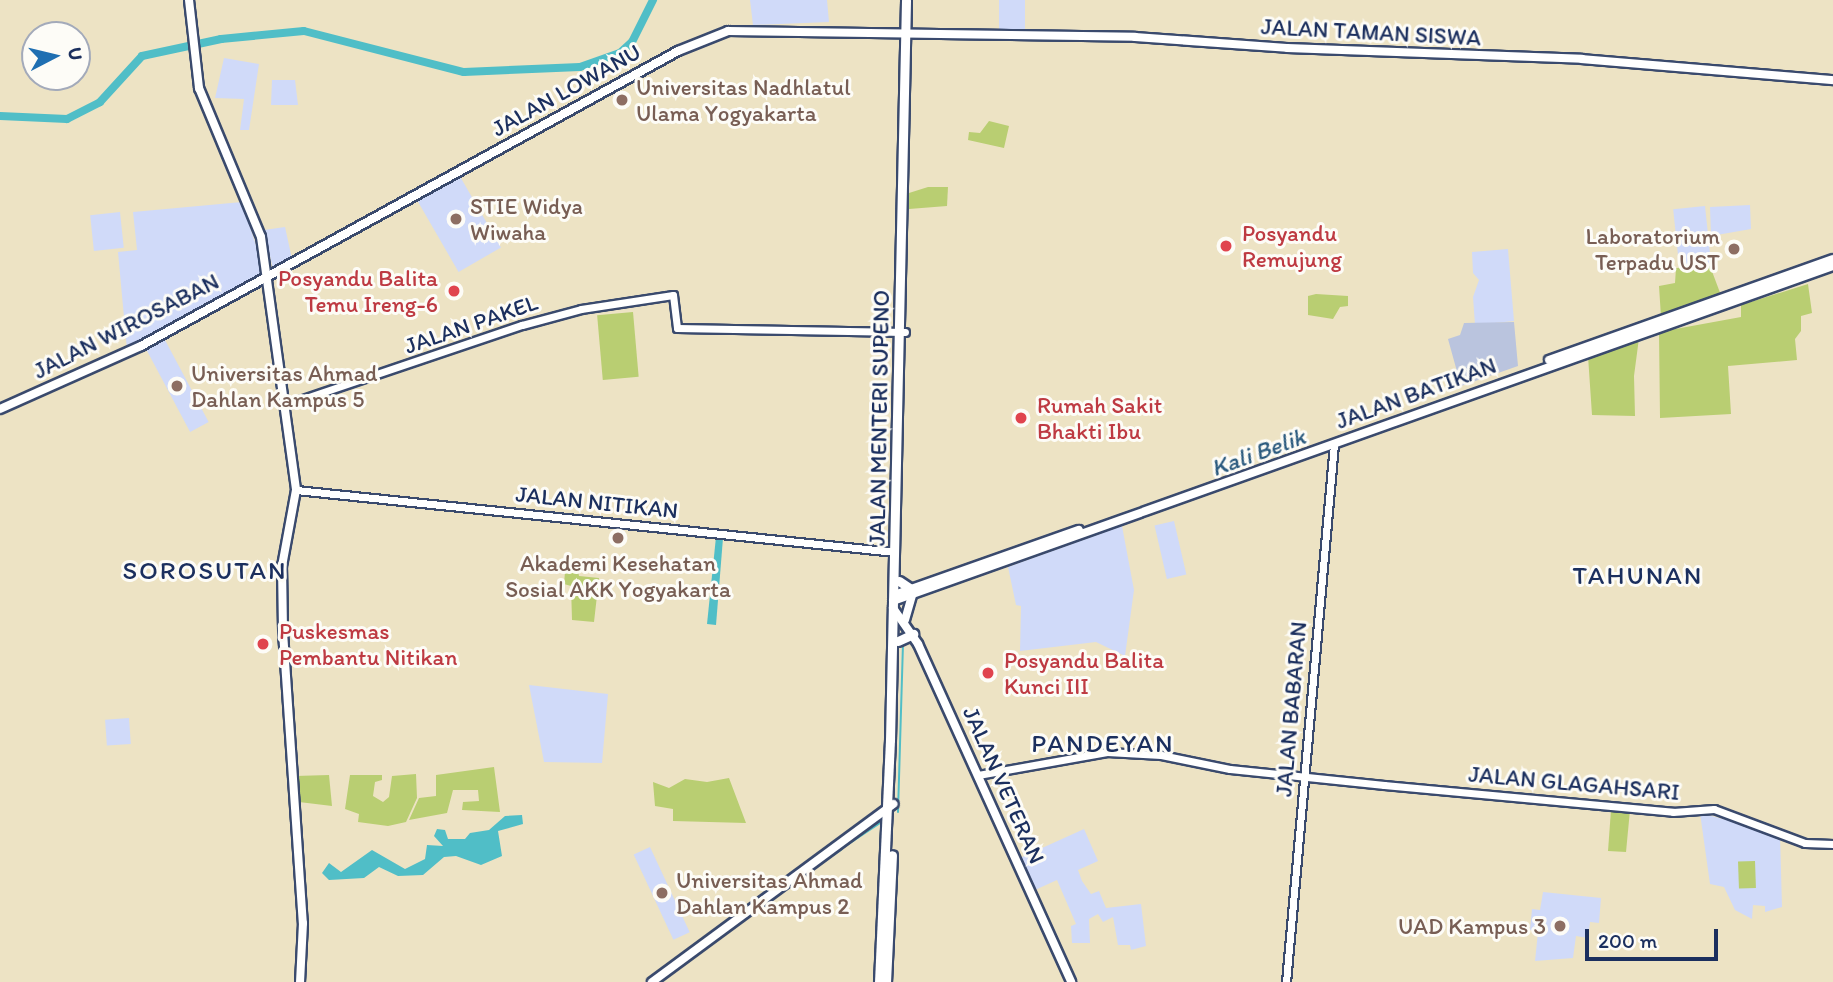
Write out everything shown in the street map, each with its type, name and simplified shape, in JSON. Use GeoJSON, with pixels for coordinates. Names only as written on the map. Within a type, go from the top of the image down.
{"type":"FeatureCollection","features":[{"type":"Feature","properties":{"kind":"main road"},"geometry":{"type":"LineString","coordinates":[[189,0],[193,49],[205,108],[257,223],[269,275],[296,490],[282,566],[290,776],[303,923],[300,982]]}},
{"type":"Feature","properties":{"kind":"main road"},"geometry":{"type":"LineString","coordinates":[[906,0],[909,32]]}},
{"type":"Feature","properties":{"kind":"main road"},"geometry":{"type":"LineString","coordinates":[[909,32],[912,0]]}},
{"type":"Feature","properties":{"kind":"main road","name":"JALAN LOWANU"},"geometry":{"type":"LineString","coordinates":[[269,275],[707,37],[767,29],[909,32]]}},
{"type":"Feature","properties":{"kind":"main road","name":"JALAN TAMAN SISWA"},"geometry":{"type":"LineString","coordinates":[[909,32],[1583,59],[1833,80]]}},
{"type":"Feature","properties":{"kind":"main road","name":"JALAN MENTERI SUPENO"},"geometry":{"type":"LineString","coordinates":[[893,740],[898,641],[895,552],[909,32]]}},
{"type":"Feature","properties":{"kind":"main road","name":"JALAN BATIKAN"},"geometry":{"type":"LineString","coordinates":[[1719,305],[1833,259]]}},
{"type":"Feature","properties":{"kind":"main road","name":"JALAN BATIKAN"},"geometry":{"type":"LineString","coordinates":[[896,601],[912,592],[1614,340],[1833,265]]}},
{"type":"Feature","properties":{"kind":"main road","name":"JALAN WIROSABAN"},"geometry":{"type":"LineString","coordinates":[[0,410],[141,346],[269,275]]}},
{"type":"Feature","properties":{"kind":"main road","name":"JALAN MENTERI SUPENO"},"geometry":{"type":"LineString","coordinates":[[891,805],[896,601],[899,581],[902,332]]}},
{"type":"Feature","properties":{"kind":"main road"},"geometry":{"type":"LineString","coordinates":[[899,581],[912,592],[905,620]]}},
{"type":"Feature","properties":{"kind":"main road","name":"JALAN VETERAN"},"geometry":{"type":"LineString","coordinates":[[896,601],[914,634],[1071,982]]}},
{"type":"Feature","properties":{"kind":"main road"},"geometry":{"type":"LineString","coordinates":[[898,641],[914,634]]}},
{"type":"Feature","properties":{"kind":"main road"},"geometry":{"type":"LineString","coordinates":[[652,982],[891,805]]}},
{"type":"Feature","properties":{"kind":"main road"},"geometry":{"type":"LineString","coordinates":[[879,982],[891,805]]}},
{"type":"Feature","properties":{"kind":"main road"},"geometry":{"type":"LineString","coordinates":[[886,982],[891,805]]}},
{"type":"Feature","properties":{"kind":"street","name":"JALAN PAKEL"},"geometry":{"type":"LineString","coordinates":[[285,405],[416,365],[522,325],[581,309],[673,295],[677,328],[902,332]]}},
{"type":"Feature","properties":{"kind":"street","name":"JALAN BABARAN"},"geometry":{"type":"LineString","coordinates":[[1286,982],[1306,777],[1333,441]]}},
{"type":"Feature","properties":{"kind":"street","name":"JALAN NITIKAN"},"geometry":{"type":"LineString","coordinates":[[296,490],[895,552]]}},
{"type":"Feature","properties":{"kind":"street","name":"JALAN GLAGAHSARI"},"geometry":{"type":"LineString","coordinates":[[978,775],[1107,752],[1306,777],[1673,813],[1714,810],[1805,843],[1833,844]]}},
{"type":"Feature","properties":{"kind":"shaded area"},"geometry":{"type":"Polygon","coordinates":[[[750,0],[827,0],[829,22],[753,25],[750,0]]]}},
{"type":"Feature","properties":{"kind":"shaded area"},"geometry":{"type":"Polygon","coordinates":[[[999,0],[1025,0],[1025,29],[999,29],[999,0]]]}},
{"type":"Feature","properties":{"kind":"shaded area"},"geometry":{"type":"Polygon","coordinates":[[[224,58],[259,64],[249,130],[240,130],[244,99],[215,98],[224,58]]]}},
{"type":"Feature","properties":{"kind":"shaded area"},"geometry":{"type":"Polygon","coordinates":[[[272,80],[295,80],[298,105],[271,105],[272,80]]]}},
{"type":"Feature","properties":{"kind":"shaded area","name":"STIE Widya Wiwaha"},"geometry":{"type":"Polygon","coordinates":[[[458,173],[501,247],[459,272],[416,198],[458,173]]]}},
{"type":"Feature","properties":{"kind":"shaded area"},"geometry":{"type":"Polygon","coordinates":[[[242,202],[265,273],[127,350],[118,252],[137,250],[133,212],[242,202]]]}},
{"type":"Feature","properties":{"kind":"shaded area"},"geometry":{"type":"Polygon","coordinates":[[[1750,205],[1751,229],[1711,236],[1710,207],[1750,205]]]}},
{"type":"Feature","properties":{"kind":"shaded area"},"geometry":{"type":"Polygon","coordinates":[[[1705,206],[1711,265],[1679,268],[1673,209],[1705,206]]]}},
{"type":"Feature","properties":{"kind":"shaded area"},"geometry":{"type":"Polygon","coordinates":[[[120,212],[124,248],[94,251],[90,215],[120,212]]]}},
{"type":"Feature","properties":{"kind":"shaded area"},"geometry":{"type":"Polygon","coordinates":[[[285,227],[292,259],[273,269],[264,230],[285,227]]]}},
{"type":"Feature","properties":{"kind":"shaded area"},"geometry":{"type":"Polygon","coordinates":[[[1508,249],[1514,321],[1475,325],[1473,297],[1479,280],[1473,273],[1472,252],[1508,249]]]}},
{"type":"Feature","properties":{"kind":"shaded area"},"geometry":{"type":"Polygon","coordinates":[[[1514,322],[1518,366],[1461,386],[1448,339],[1460,335],[1464,323],[1514,322]]]}},
{"type":"Feature","properties":{"kind":"shaded area","name":"Universitas Ahmad Dahlan Kampus 5"},"geometry":{"type":"Polygon","coordinates":[[[165,340],[209,422],[190,432],[146,350],[165,340]]]}},
{"type":"Feature","properties":{"kind":"shaded area"},"geometry":{"type":"Polygon","coordinates":[[[1174,521],[1186,575],[1167,579],[1155,525],[1174,521]]]}},
{"type":"Feature","properties":{"kind":"shaded area"},"geometry":{"type":"Polygon","coordinates":[[[1122,526],[1134,590],[1125,656],[1096,642],[1020,651],[1021,606],[1016,605],[1008,567],[1122,526]]]}},
{"type":"Feature","properties":{"kind":"shaded area"},"geometry":{"type":"Polygon","coordinates":[[[529,685],[608,694],[602,763],[544,762],[529,685]]]}},
{"type":"Feature","properties":{"kind":"shaded area"},"geometry":{"type":"Polygon","coordinates":[[[129,718],[131,744],[107,746],[105,720],[129,718]]]}},
{"type":"Feature","properties":{"kind":"shaded area"},"geometry":{"type":"Polygon","coordinates":[[[1700,813],[1780,834],[1782,907],[1765,912],[1765,906],[1753,905],[1752,919],[1735,910],[1724,887],[1710,884],[1700,813]]]}},
{"type":"Feature","properties":{"kind":"shaded area"},"geometry":{"type":"Polygon","coordinates":[[[1084,829],[1098,861],[1078,870],[1082,881],[1091,894],[1099,891],[1106,908],[1141,904],[1146,946],[1131,950],[1130,945],[1118,945],[1113,917],[1103,922],[1098,914],[1089,919],[1090,943],[1072,943],[1071,926],[1076,924],[1057,880],[1035,890],[1020,858],[1084,829]]]}},
{"type":"Feature","properties":{"kind":"shaded area","name":"Universitas Ahmad Dahlan Kampus 2"},"geometry":{"type":"Polygon","coordinates":[[[650,847],[690,932],[673,940],[634,855],[650,847]]]}},
{"type":"Feature","properties":{"kind":"shaded area","name":"UAD Kampus 3"},"geometry":{"type":"Polygon","coordinates":[[[1543,892],[1601,898],[1599,923],[1590,922],[1588,938],[1576,936],[1573,958],[1535,961],[1538,932],[1530,930],[1532,909],[1540,910],[1543,892]]]}},
{"type":"Feature","properties":{"kind":"green space"},"geometry":{"type":"Polygon","coordinates":[[[989,121],[1009,126],[1004,148],[968,140],[969,132],[980,133],[989,121]]]}},
{"type":"Feature","properties":{"kind":"green space"},"geometry":{"type":"Polygon","coordinates":[[[928,187],[948,187],[947,206],[909,209],[909,193],[928,187]]]}},
{"type":"Feature","properties":{"kind":"green space"},"geometry":{"type":"Polygon","coordinates":[[[1710,266],[1722,298],[1661,317],[1659,286],[1675,283],[1676,268],[1710,266]]]}},
{"type":"Feature","properties":{"kind":"green space"},"geometry":{"type":"Polygon","coordinates":[[[1808,284],[1812,313],[1801,316],[1801,331],[1795,339],[1797,360],[1728,366],[1731,414],[1660,418],[1659,332],[1741,317],[1741,305],[1808,284]]]}},
{"type":"Feature","properties":{"kind":"green space"},"geometry":{"type":"Polygon","coordinates":[[[1308,296],[1348,296],[1348,306],[1340,307],[1333,319],[1308,315],[1308,296]]]}},
{"type":"Feature","properties":{"kind":"green space"},"geometry":{"type":"Polygon","coordinates":[[[633,312],[639,377],[603,380],[597,315],[633,312]]]}},
{"type":"Feature","properties":{"kind":"green space"},"geometry":{"type":"Polygon","coordinates":[[[1639,338],[1634,376],[1635,416],[1592,415],[1588,356],[1639,338]]]}},
{"type":"Feature","properties":{"kind":"green space"},"geometry":{"type":"Polygon","coordinates":[[[577,564],[579,576],[599,578],[594,622],[572,620],[571,586],[564,584],[565,572],[575,573],[577,564]]]}},
{"type":"Feature","properties":{"kind":"green space"},"geometry":{"type":"Polygon","coordinates":[[[494,767],[500,812],[462,810],[463,802],[479,801],[478,790],[453,790],[447,813],[409,820],[419,798],[436,796],[436,775],[494,767]]]}},
{"type":"Feature","properties":{"kind":"green space"},"geometry":{"type":"Polygon","coordinates":[[[416,774],[417,798],[406,822],[388,826],[358,822],[359,814],[345,809],[350,775],[382,775],[382,780],[375,782],[373,796],[383,802],[389,797],[392,776],[416,774]]]}},
{"type":"Feature","properties":{"kind":"green space"},"geometry":{"type":"Polygon","coordinates":[[[329,775],[332,806],[299,802],[295,776],[329,775]]]}},
{"type":"Feature","properties":{"kind":"green space"},"geometry":{"type":"Polygon","coordinates":[[[729,778],[746,823],[673,821],[673,809],[655,806],[653,782],[669,788],[685,779],[707,782],[729,778]]]}},
{"type":"Feature","properties":{"kind":"green space"},"geometry":{"type":"Polygon","coordinates":[[[1611,810],[1630,810],[1626,852],[1608,851],[1611,810]]]}},
{"type":"Feature","properties":{"kind":"green space"},"geometry":{"type":"Polygon","coordinates":[[[1755,861],[1756,888],[1739,889],[1738,862],[1755,861]]]}},
{"type":"Feature","properties":{"kind":"water"},"geometry":{"type":"Polygon","coordinates":[[[716,537],[723,538],[716,625],[707,624],[716,537]]]}},
{"type":"Feature","properties":{"kind":"water"},"geometry":{"type":"Polygon","coordinates":[[[522,815],[523,824],[498,831],[502,856],[481,865],[456,856],[444,857],[423,875],[398,876],[379,867],[364,878],[329,880],[322,873],[329,863],[341,872],[372,850],[405,869],[425,859],[427,845],[443,846],[434,836],[437,829],[445,830],[448,839],[465,839],[470,833],[489,830],[505,816],[522,815]]]}},
{"type":"Feature","properties":{"kind":"waterway"},"geometry":{"type":"LineString","coordinates":[[0,116],[67,119],[100,102],[142,56],[221,39],[304,31],[464,72],[580,67],[620,53],[632,42],[653,0]]}},
{"type":"Feature","properties":{"kind":"waterway","name":"Kali Belik"},"geometry":{"type":"LineString","coordinates":[[1483,386],[1549,363]]}},
{"type":"Feature","properties":{"kind":"waterway","name":"Kali Belik"},"geometry":{"type":"LineString","coordinates":[[1433,405],[1481,387]]}},
{"type":"Feature","properties":{"kind":"waterway"},"geometry":{"type":"LineString","coordinates":[[898,812],[903,643]]}},
{"type":"Feature","properties":{"kind":"waterway"},"geometry":{"type":"LineString","coordinates":[[844,847],[883,821]]}},
{"type":"Feature","properties":{"kind":"waterway"},"geometry":{"type":"LineString","coordinates":[[798,880],[842,849]]}},
{"type":"Feature","properties":{"kind":"place","name":"Universitas Nadhlatul Ulama Yogyakarta"},"geometry":{"type":"Point","coordinates":[622,100]}},
{"type":"Feature","properties":{"kind":"place","name":"STIE Widya Wiwaha"},"geometry":{"type":"Point","coordinates":[456,219]}},
{"type":"Feature","properties":{"kind":"place","name":"Posyandu Remujung"},"geometry":{"type":"Point","coordinates":[1226,246]}},
{"type":"Feature","properties":{"kind":"place","name":"Laboratorium Terpadu UST"},"geometry":{"type":"Point","coordinates":[1734,249]}},
{"type":"Feature","properties":{"kind":"place","name":"Posyandu Balita Temu Ireng-6"},"geometry":{"type":"Point","coordinates":[454,291]}},
{"type":"Feature","properties":{"kind":"place","name":"Universitas Ahmad Dahlan Kampus 5"},"geometry":{"type":"Point","coordinates":[177,386]}},
{"type":"Feature","properties":{"kind":"place","name":"Rumah Sakit Bhakti Ibu"},"geometry":{"type":"Point","coordinates":[1021,418]}},
{"type":"Feature","properties":{"kind":"place","name":"Akademi Kesehatan Sosial AKK Yogyakarta"},"geometry":{"type":"Point","coordinates":[618,538]}},
{"type":"Feature","properties":{"kind":"place","name":"Puskesmas Pembantu Nitikan"},"geometry":{"type":"Point","coordinates":[263,644]}},
{"type":"Feature","properties":{"kind":"place","name":"Posyandu Balita Kunci III"},"geometry":{"type":"Point","coordinates":[988,673]}},
{"type":"Feature","properties":{"kind":"place","name":"Universitas Ahmad Dahlan Kampus 2"},"geometry":{"type":"Point","coordinates":[662,893]}},
{"type":"Feature","properties":{"kind":"place","name":"UAD Kampus 3"},"geometry":{"type":"Point","coordinates":[1560,926]}},
{"type":"Feature","properties":{"kind":"district","name":"SOROSUTAN"},"geometry":{"type":"Point","coordinates":[205,571]}},
{"type":"Feature","properties":{"kind":"district","name":"TAHUNAN"},"geometry":{"type":"Point","coordinates":[1638,576]}},
{"type":"Feature","properties":{"kind":"district","name":"PANDEYAN"},"geometry":{"type":"Point","coordinates":[1103,744]}}]}
